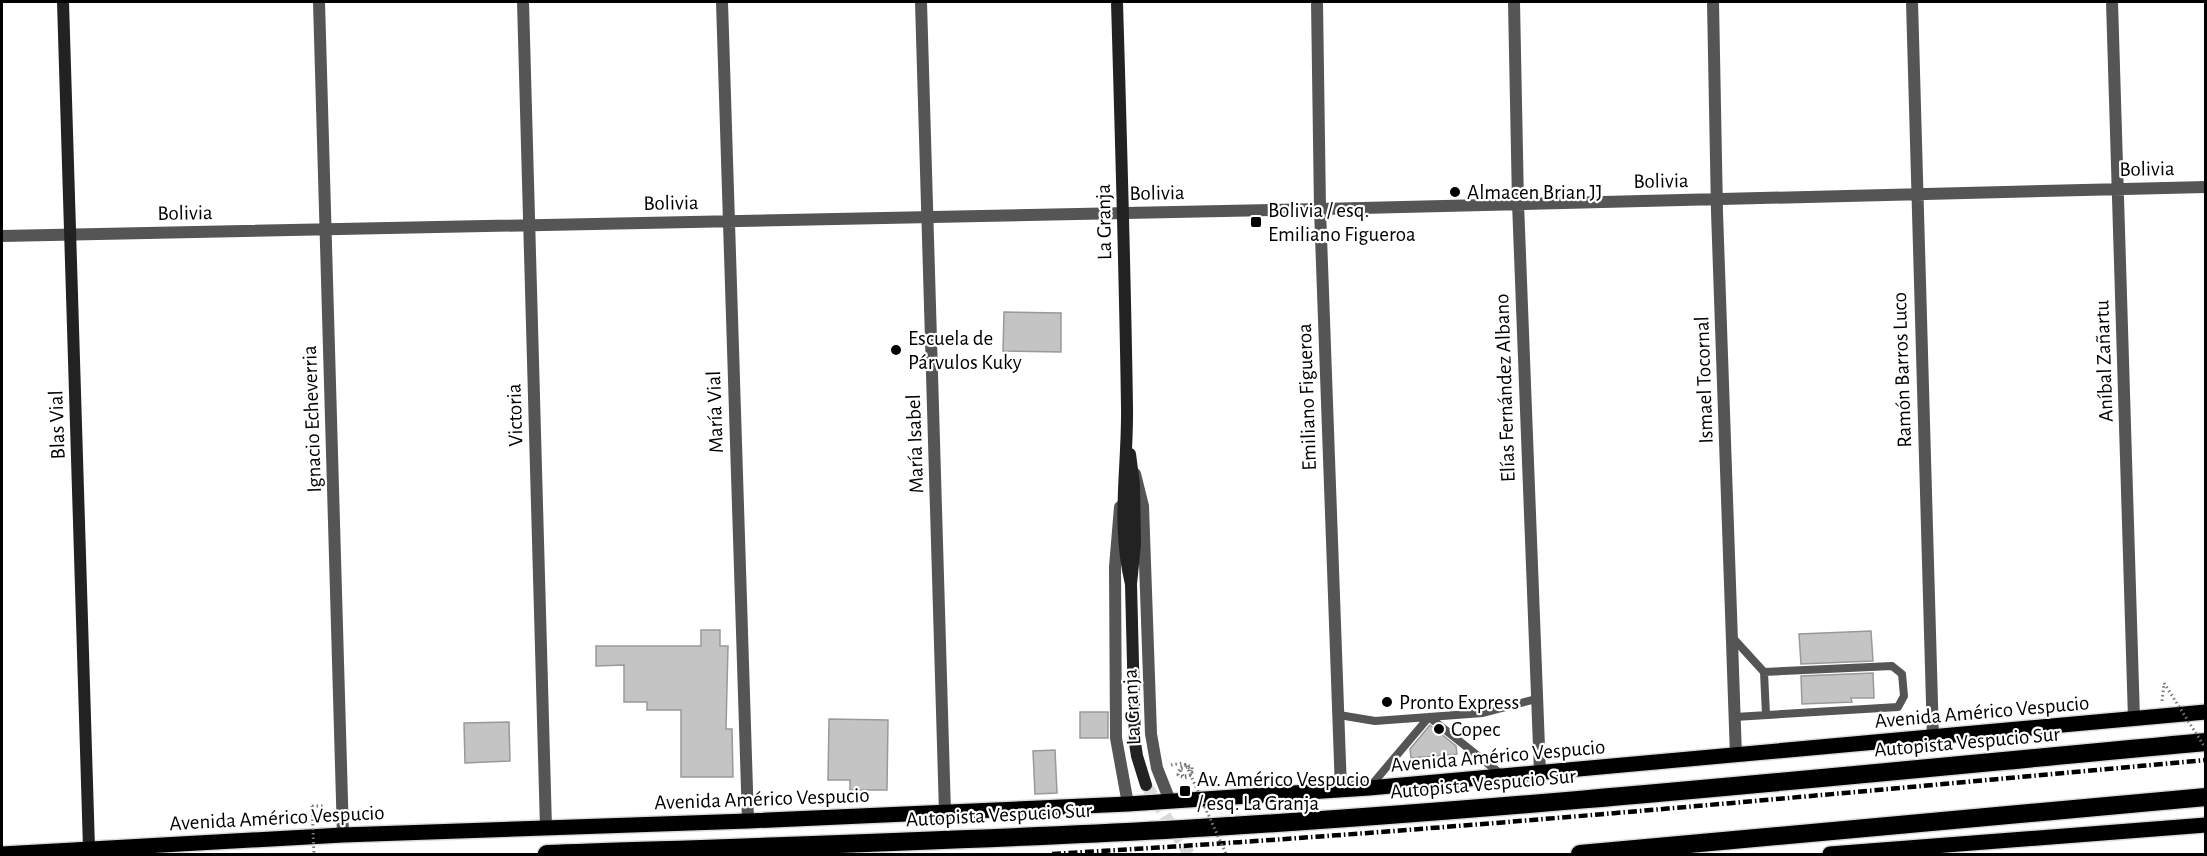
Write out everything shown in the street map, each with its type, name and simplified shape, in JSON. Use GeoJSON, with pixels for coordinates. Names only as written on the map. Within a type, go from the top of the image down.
{"type":"FeatureCollection","features":[{"type":"Feature","properties":{"kind":"highway","name":"Autopista Vespucio Sur"},"geometry":{"type":"LineString","coordinates":[[547,855],[961,839],[1305,820],[1637,795],[2205,742]]}},
{"type":"Feature","properties":{"kind":"highway"},"geometry":{"type":"LineString","coordinates":[[1580,855],[2205,797]]}},
{"type":"Feature","properties":{"kind":"main road","name":"Blas Vial"},"geometry":{"type":"LineString","coordinates":[[63,2],[89,848]]}},
{"type":"Feature","properties":{"kind":"main road","name":"La Granja"},"geometry":{"type":"LineString","coordinates":[[1117,2],[1128,441],[1123,491],[1123,531],[1125,561],[1131,584]]}},
{"type":"Feature","properties":{"kind":"main road","name":"La Granja"},"geometry":{"type":"LineString","coordinates":[[1128,441],[1134,485],[1135,544],[1131,584],[1135,742],[1146,785]]}},
{"type":"Feature","properties":{"kind":"main road","name":"Avenida Américo Vespucio"},"geometry":{"type":"LineString","coordinates":[[2,854],[343,835],[748,821],[1128,804],[1369,788],[2205,712]]}},
{"type":"Feature","properties":{"kind":"main road"},"geometry":{"type":"LineString","coordinates":[[1830,855],[2205,825]]}},
{"type":"Feature","properties":{"kind":"street","name":"Ignacio Echeverria"},"geometry":{"type":"LineString","coordinates":[[320,2],[343,835]]}},
{"type":"Feature","properties":{"kind":"street","name":"Victoria"},"geometry":{"type":"LineString","coordinates":[[523,2],[546,828]]}},
{"type":"Feature","properties":{"kind":"street","name":"María Vial"},"geometry":{"type":"LineString","coordinates":[[722,2],[748,821]]}},
{"type":"Feature","properties":{"kind":"street","name":"María Isabel"},"geometry":{"type":"LineString","coordinates":[[921,2],[945,813]]}},
{"type":"Feature","properties":{"kind":"street","name":"Emiliano Figueroa"},"geometry":{"type":"LineString","coordinates":[[1317,2],[1320,209],[1341,790]]}},
{"type":"Feature","properties":{"kind":"street","name":"Elías Fernández Albano"},"geometry":{"type":"LineString","coordinates":[[1514,2],[1518,203],[1540,773]]}},
{"type":"Feature","properties":{"kind":"street","name":"Ismael Tocornal"},"geometry":{"type":"LineString","coordinates":[[1713,2],[1717,200],[1736,756]]}},
{"type":"Feature","properties":{"kind":"street","name":"Ramón Barros Luco"},"geometry":{"type":"LineString","coordinates":[[1912,2],[1933,738]]}},
{"type":"Feature","properties":{"kind":"street","name":"Aníbal Zañartu"},"geometry":{"type":"LineString","coordinates":[[2112,2],[2134,719]]}},
{"type":"Feature","properties":{"kind":"street","name":"Bolivia"},"geometry":{"type":"LineString","coordinates":[[2,236],[1320,209],[2205,187]]}},
{"type":"Feature","properties":{"kind":"street","name":"La Granja"},"geometry":{"type":"LineString","coordinates":[[1132,466],[1143,506],[1151,734],[1157,768],[1170,801]]}},
{"type":"Feature","properties":{"kind":"street","name":"La Granja"},"geometry":{"type":"LineString","coordinates":[[1123,491],[1117,525],[1115,567],[1116,738],[1128,804]]}},
{"type":"Feature","properties":{"kind":"lane"},"geometry":{"type":"LineString","coordinates":[[1733,638],[1764,672],[1766,715]]}},
{"type":"Feature","properties":{"kind":"lane"},"geometry":{"type":"LineString","coordinates":[[1735,717],[1898,707],[1904,696],[1902,674],[1892,666],[1764,672]]}},
{"type":"Feature","properties":{"kind":"lane"},"geometry":{"type":"LineString","coordinates":[[1339,715],[1375,721],[1483,713],[1536,699]]}},
{"type":"Feature","properties":{"kind":"lane"},"geometry":{"type":"LineString","coordinates":[[1429,717],[1503,776]]}},
{"type":"Feature","properties":{"kind":"lane"},"geometry":{"type":"LineString","coordinates":[[1369,788],[1429,717]]}},
{"type":"Feature","properties":{"kind":"path"},"geometry":{"type":"LineString","coordinates":[[2165,705],[2161,699],[2164,683],[2205,749]]}},
{"type":"Feature","properties":{"kind":"path"},"geometry":{"type":"LineString","coordinates":[[1157,768],[1182,763],[1189,765],[1193,770],[1190,777],[1188,778],[1178,775],[1180,766],[1190,767],[1192,773],[1190,775],[1187,777],[1179,772],[1182,767],[1188,768],[1189,775],[1194,785],[1226,855]]}},
{"type":"Feature","properties":{"kind":"path"},"geometry":{"type":"LineString","coordinates":[[314,855],[312,806],[323,806],[323,822]]}},
{"type":"Feature","properties":{"kind":"building"},"geometry":{"type":"Polygon","coordinates":[[[1004,312],[1061,313],[1061,352],[1003,351],[1004,312]]]}},
{"type":"Feature","properties":{"kind":"building"},"geometry":{"type":"Polygon","coordinates":[[[701,630],[720,630],[720,646],[728,646],[726,729],[732,729],[733,777],[681,777],[681,710],[647,710],[647,702],[624,702],[624,665],[596,666],[596,646],[701,646],[701,630]]]}},
{"type":"Feature","properties":{"kind":"building"},"geometry":{"type":"Polygon","coordinates":[[[1871,631],[1873,661],[1801,664],[1799,634],[1871,631]]]}},
{"type":"Feature","properties":{"kind":"building"},"geometry":{"type":"Polygon","coordinates":[[[1873,673],[1874,698],[1851,698],[1852,702],[1802,704],[1801,676],[1873,673]]]}},
{"type":"Feature","properties":{"kind":"building"},"geometry":{"type":"Polygon","coordinates":[[[1080,712],[1108,712],[1108,738],[1080,738],[1080,712]]]}},
{"type":"Feature","properties":{"kind":"building"},"geometry":{"type":"Polygon","coordinates":[[[829,719],[888,720],[887,790],[850,790],[850,780],[828,780],[829,719]]]}},
{"type":"Feature","properties":{"kind":"building"},"geometry":{"type":"Polygon","coordinates":[[[509,722],[510,761],[465,763],[464,723],[509,722]]]}},
{"type":"Feature","properties":{"kind":"building"},"geometry":{"type":"Polygon","coordinates":[[[1430,725],[1456,746],[1457,754],[1411,758],[1410,749],[1430,725]]]}},
{"type":"Feature","properties":{"kind":"building"},"geometry":{"type":"Polygon","coordinates":[[[1055,750],[1057,793],[1035,794],[1033,751],[1055,750]]]}},
{"type":"Feature","properties":{"kind":"tunnel"},"geometry":{"type":"LineString","coordinates":[[1146,785],[1189,854]]}},
{"type":"Feature","properties":{"kind":"railway"},"geometry":{"type":"LineString","coordinates":[[1052,854],[1485,824],[2206,760]]}},
{"type":"Feature","properties":{"kind":"place","name":"Almacen Brian JJ"},"geometry":{"type":"Point","coordinates":[1455,192]}},
{"type":"Feature","properties":{"kind":"place","name":"Bolivia / esq. Emiliano Figueroa"},"geometry":{"type":"Point","coordinates":[1256,222]}},
{"type":"Feature","properties":{"kind":"place","name":"Escuela de Párvulos Kuky"},"geometry":{"type":"Point","coordinates":[896,350]}},
{"type":"Feature","properties":{"kind":"place","name":"Pronto Express"},"geometry":{"type":"Point","coordinates":[1387,702]}},
{"type":"Feature","properties":{"kind":"place","name":"Copec"},"geometry":{"type":"Point","coordinates":[1439,729]}},
{"type":"Feature","properties":{"kind":"place","name":"Av. Américo Vespucio / esq. La Granja"},"geometry":{"type":"Point","coordinates":[1185,791]}}]}
